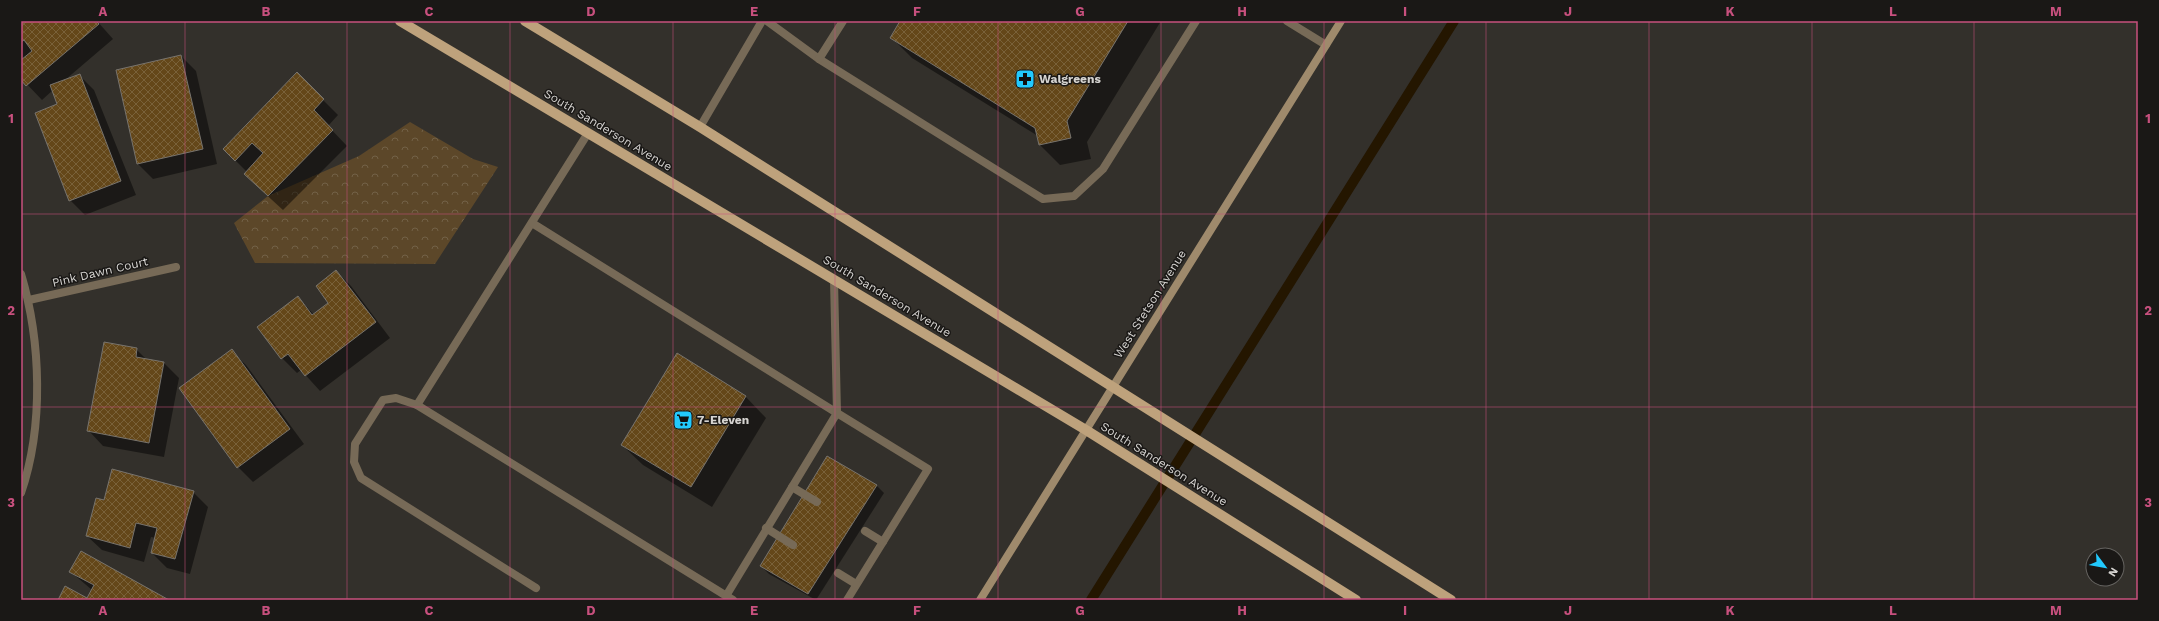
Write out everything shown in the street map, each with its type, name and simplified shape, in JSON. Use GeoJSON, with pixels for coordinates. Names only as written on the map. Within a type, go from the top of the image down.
{"type":"FeatureCollection","features":[{"type":"Feature","properties":{"kind":"main road","name":"South Sanderson Avenue"},"geometry":{"type":"LineString","coordinates":[[400,21],[1086,430],[1356,600]]}},
{"type":"Feature","properties":{"kind":"main road"},"geometry":{"type":"LineString","coordinates":[[525,21],[700,127],[1451,600]]}},
{"type":"Feature","properties":{"kind":"main road","name":"West Stetson Avenue"},"geometry":{"type":"LineString","coordinates":[[980,600],[1341,21]]}},
{"type":"Feature","properties":{"kind":"street"},"geometry":{"type":"LineString","coordinates":[[700,127],[762,21]]}},
{"type":"Feature","properties":{"kind":"street"},"geometry":{"type":"LineString","coordinates":[[767,21],[819,59],[1043,199],[1074,196],[1103,169],[1196,21]]}},
{"type":"Feature","properties":{"kind":"street"},"geometry":{"type":"LineString","coordinates":[[819,59],[843,21]]}},
{"type":"Feature","properties":{"kind":"street"},"geometry":{"type":"LineString","coordinates":[[1288,21],[1326,45]]}},
{"type":"Feature","properties":{"kind":"street"},"geometry":{"type":"LineString","coordinates":[[417,405],[588,133]]}},
{"type":"Feature","properties":{"kind":"street"},"geometry":{"type":"LineString","coordinates":[[532,223],[928,469],[847,600]]}},
{"type":"Feature","properties":{"kind":"street","name":"Pink Dawn Court"},"geometry":{"type":"LineString","coordinates":[[29,300],[176,267]]}},
{"type":"Feature","properties":{"kind":"street"},"geometry":{"type":"LineString","coordinates":[[21,274],[29,300],[38,371],[33,432],[25,480],[21,492]]}},
{"type":"Feature","properties":{"kind":"street"},"geometry":{"type":"LineString","coordinates":[[536,588],[361,478],[354,462],[355,444],[384,400],[396,398],[417,405],[730,598],[766,528],[837,413],[834,280]]}},
{"type":"Feature","properties":{"kind":"street"},"geometry":{"type":"LineString","coordinates":[[792,487],[817,502]]}},
{"type":"Feature","properties":{"kind":"street"},"geometry":{"type":"LineString","coordinates":[[766,528],[793,545]]}},
{"type":"Feature","properties":{"kind":"street"},"geometry":{"type":"LineString","coordinates":[[865,531],[883,542]]}},
{"type":"Feature","properties":{"kind":"street"},"geometry":{"type":"LineString","coordinates":[[838,573],[856,584]]}},
{"type":"Feature","properties":{"kind":"green space"},"geometry":{"type":"Polygon","coordinates":[[[410,122],[473,159],[498,167],[435,264],[255,263],[234,223],[268,196],[359,156],[410,122]]]}},
{"type":"Feature","properties":{"kind":"building"},"geometry":{"type":"Polygon","coordinates":[[[21,21],[96,21],[99,24],[26,86],[21,80],[21,60],[32,51],[24,40],[21,42],[21,21]]]}},
{"type":"Feature","properties":{"kind":"building","name":"Walgreens"},"geometry":{"type":"Polygon","coordinates":[[[900,21],[1128,21],[1067,121],[1071,138],[1039,145],[1035,128],[890,38],[900,21]]]}},
{"type":"Feature","properties":{"kind":"building"},"geometry":{"type":"Polygon","coordinates":[[[181,55],[203,149],[137,164],[116,70],[181,55]]]}},
{"type":"Feature","properties":{"kind":"building"},"geometry":{"type":"Polygon","coordinates":[[[297,72],[324,99],[314,110],[333,130],[268,196],[244,174],[263,153],[252,143],[235,161],[223,149],[297,72]]]}},
{"type":"Feature","properties":{"kind":"building"},"geometry":{"type":"Polygon","coordinates":[[[80,74],[121,181],[69,201],[35,113],[57,104],[50,85],[80,74]]]}},
{"type":"Feature","properties":{"kind":"building"},"geometry":{"type":"Polygon","coordinates":[[[336,270],[376,322],[305,376],[288,354],[281,359],[257,327],[298,296],[312,315],[328,303],[316,286],[336,270]]]}},
{"type":"Feature","properties":{"kind":"building"},"geometry":{"type":"Polygon","coordinates":[[[104,342],[137,348],[136,357],[164,362],[149,443],[87,431],[104,342]]]}},
{"type":"Feature","properties":{"kind":"building"},"geometry":{"type":"Polygon","coordinates":[[[232,349],[290,429],[237,468],[179,388],[232,349]]]}},
{"type":"Feature","properties":{"kind":"building","name":"7-Eleven"},"geometry":{"type":"Polygon","coordinates":[[[677,353],[746,396],[691,487],[621,445],[677,353]]]}},
{"type":"Feature","properties":{"kind":"building"},"geometry":{"type":"Polygon","coordinates":[[[827,456],[877,485],[808,594],[760,566],[827,456]]]}},
{"type":"Feature","properties":{"kind":"building"},"geometry":{"type":"Polygon","coordinates":[[[112,469],[194,491],[175,559],[151,553],[157,528],[136,523],[130,548],[86,536],[96,498],[104,500],[112,469]]]}},
{"type":"Feature","properties":{"kind":"building"},"geometry":{"type":"Polygon","coordinates":[[[81,551],[169,600],[58,600],[65,586],[87,598],[94,585],[69,572],[81,551]]]}},
{"type":"Feature","properties":{"kind":"waterway"},"geometry":{"type":"LineString","coordinates":[[1091,600],[1454,21]]}},
{"type":"Feature","properties":{"kind":"place","name":"Walgreens"},"geometry":{"type":"Point","coordinates":[1025,79]}},
{"type":"Feature","properties":{"kind":"place","name":"7-Eleven"},"geometry":{"type":"Point","coordinates":[683,420]}}]}
